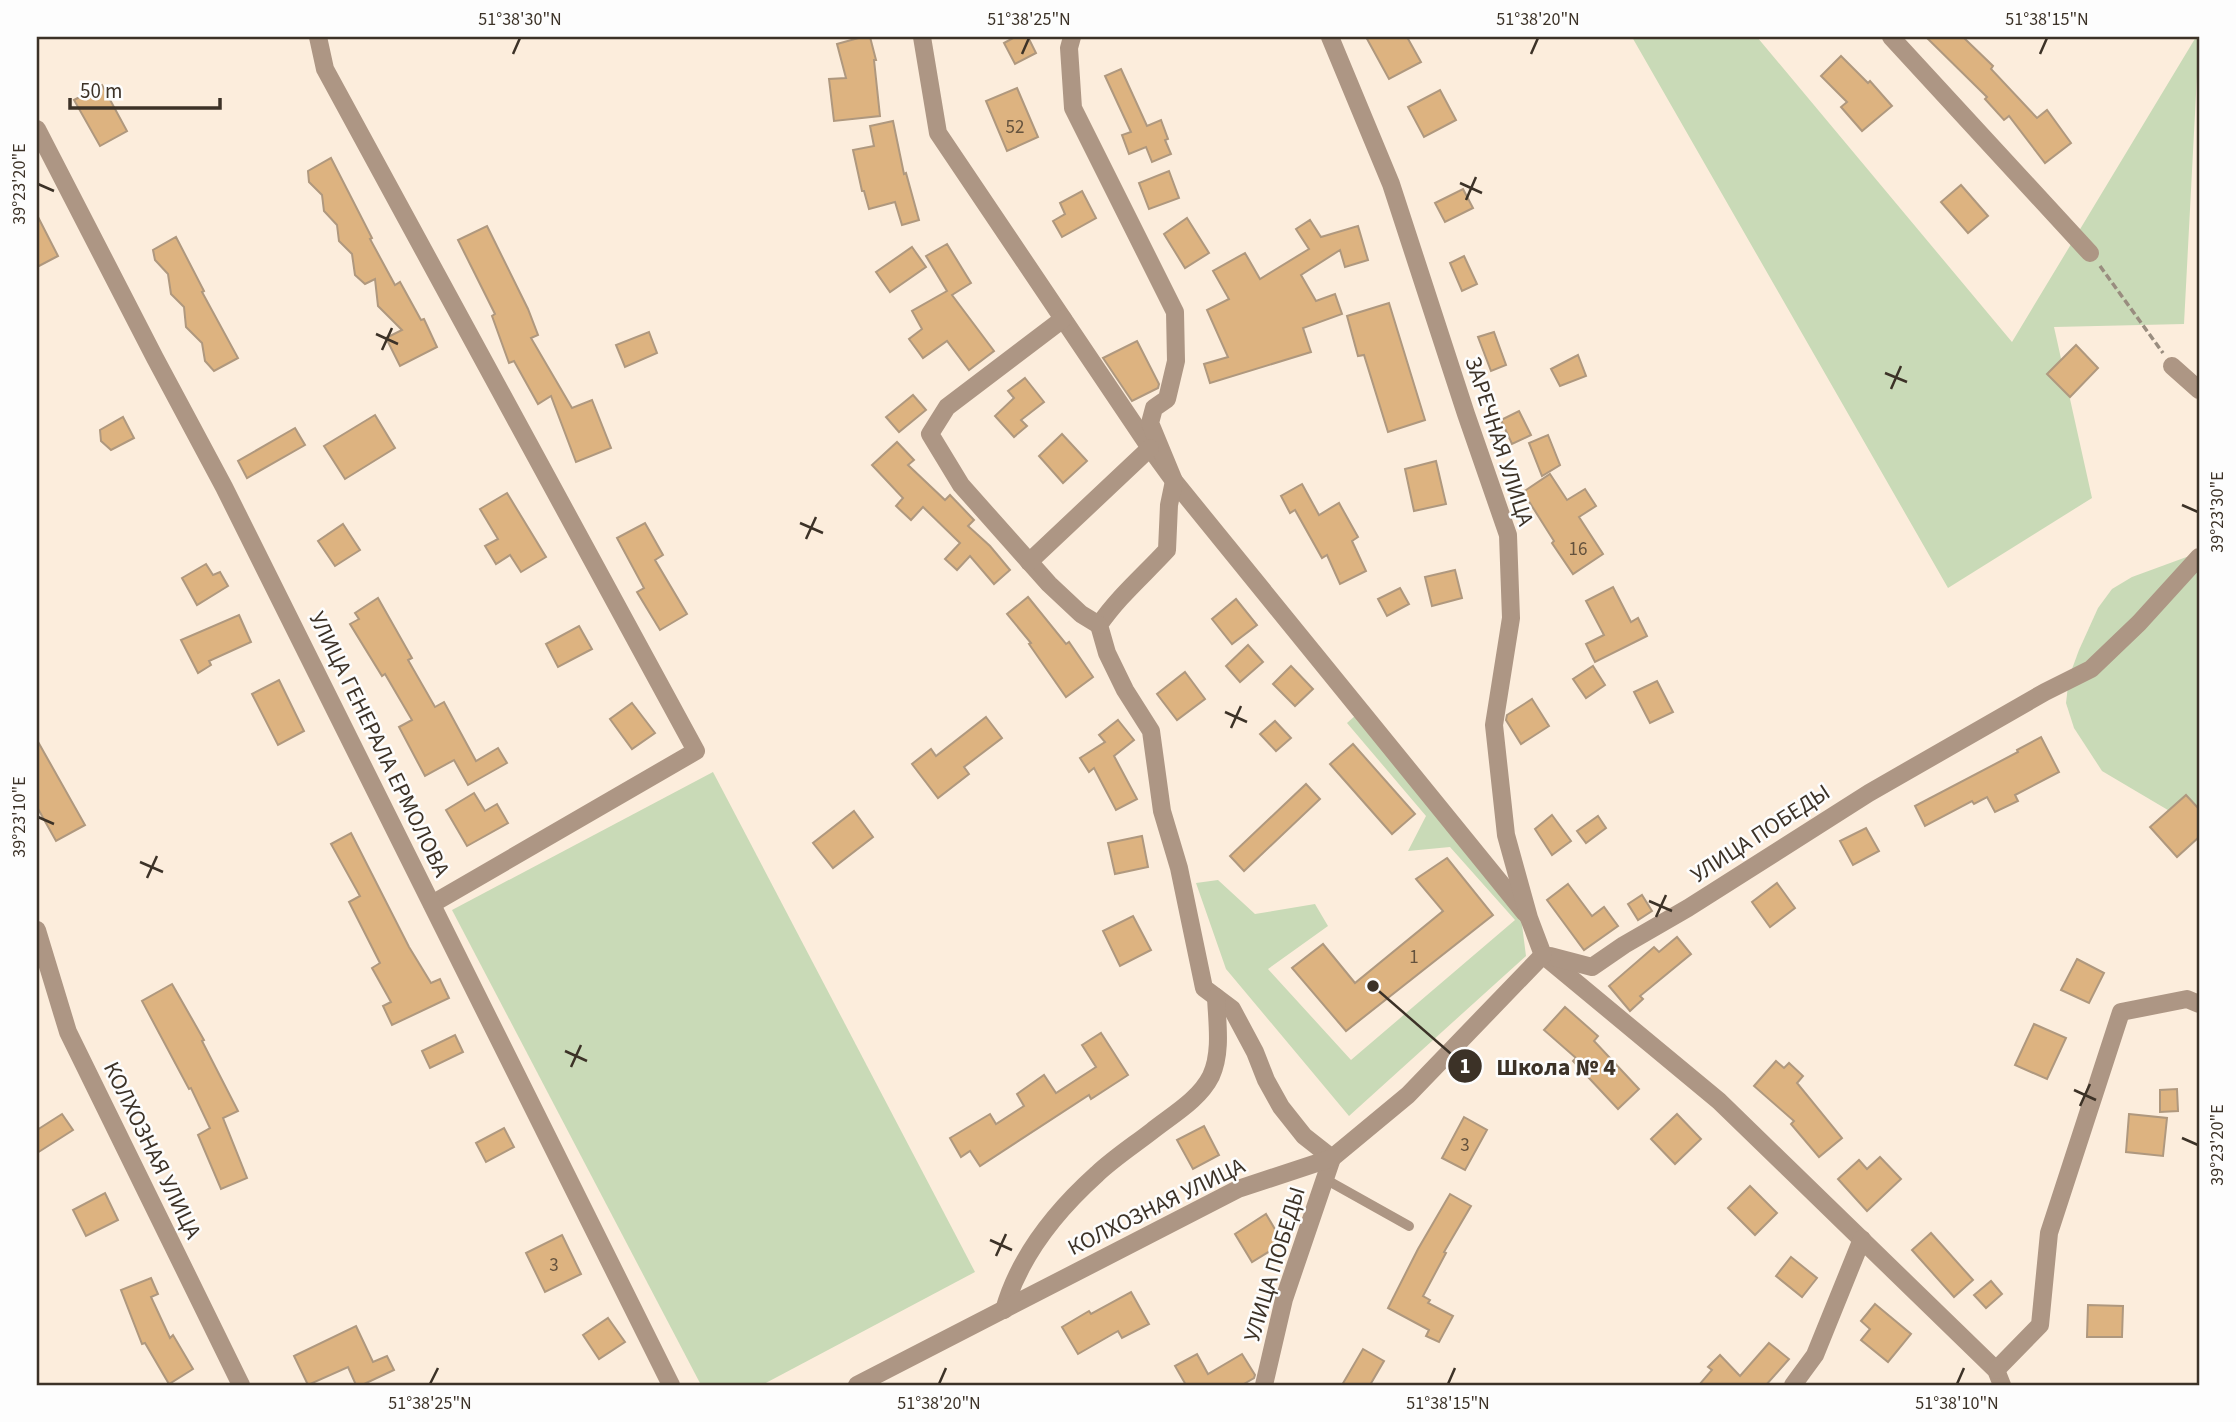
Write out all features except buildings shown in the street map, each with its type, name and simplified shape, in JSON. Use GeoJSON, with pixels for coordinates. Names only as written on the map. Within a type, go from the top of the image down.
{"type":"FeatureCollection","features":[{"type":"Feature","properties":{"kind":"street"},"geometry":{"type":"LineString","coordinates":[[318,37],[325,69],[696,751],[432,904]]}},
{"type":"Feature","properties":{"kind":"street","name":"ЗАРЕЧНАЯ УЛИЦА"},"geometry":{"type":"LineString","coordinates":[[922,37],[938,133],[1150,448],[1529,918]]}},
{"type":"Feature","properties":{"kind":"street","name":"ЗАРЕЧНАЯ УЛИЦА"},"geometry":{"type":"LineString","coordinates":[[1072,37],[1069,48],[1073,108],[1175,312],[1176,361],[1167,399],[1154,408],[1150,423],[1174,481]]}},
{"type":"Feature","properties":{"kind":"street","name":"ЗАРЕЧНАЯ УЛИЦА"},"geometry":{"type":"LineString","coordinates":[[1330,37],[1391,184],[1508,534],[1511,618],[1494,725],[1506,835],[1529,918],[1543,955]]}},
{"type":"Feature","properties":{"kind":"street"},"geometry":{"type":"LineString","coordinates":[[1891,37],[2090,253]]}},
{"type":"Feature","properties":{"kind":"street","name":"УЛИЦА ГЕНЕРАЛА ЕРМОЛОВА"},"geometry":{"type":"LineString","coordinates":[[37,129],[224,486],[671,1385]]}},
{"type":"Feature","properties":{"kind":"street"},"geometry":{"type":"LineString","coordinates":[[1063,319],[947,407],[930,434],[961,485],[1029,562],[1081,614],[1099,625],[1107,653],[1125,690],[1151,731],[1162,811],[1179,868],[1204,988],[1232,1009],[1280,1107],[1304,1136],[1332,1158]]}},
{"type":"Feature","properties":{"kind":"street"},"geometry":{"type":"LineString","coordinates":[[2172,366],[2199,390]]}},
{"type":"Feature","properties":{"kind":"street"},"geometry":{"type":"LineString","coordinates":[[1029,562],[1150,448]]}},
{"type":"Feature","properties":{"kind":"street"},"geometry":{"type":"LineString","coordinates":[[1099,625],[1113,603],[1167,550],[1169,505],[1174,481]]}},
{"type":"Feature","properties":{"kind":"street","name":"УЛИЦА ПОБЕДЫ"},"geometry":{"type":"LineString","coordinates":[[1543,955],[1592,967],[1623,945],[1688,908],[1870,793],[2091,668],[2139,623],[2199,557]]}},
{"type":"Feature","properties":{"kind":"street","name":"КОЛХОЗНАЯ УЛИЦА"},"geometry":{"type":"LineString","coordinates":[[37,930],[68,1032],[241,1385]]}},
{"type":"Feature","properties":{"kind":"street"},"geometry":{"type":"LineString","coordinates":[[1543,955],[1719,1101],[1862,1239],[1999,1377],[2040,1325],[2049,1233],[2121,1012],[2187,999],[2199,1004]]}},
{"type":"Feature","properties":{"kind":"street","name":"КОЛХОЗНАЯ УЛИЦА"},"geometry":{"type":"LineString","coordinates":[[857,1385],[1238,1189],[1332,1158],[1408,1095],[1543,955]]}},
{"type":"Feature","properties":{"kind":"street"},"geometry":{"type":"LineString","coordinates":[[1004,1310],[1009,1293],[1031,1251],[1062,1207],[1098,1172],[1196,1096],[1211,1076],[1218,1043],[1216,997]]}},
{"type":"Feature","properties":{"kind":"street","name":"УЛИЦА ПОБЕДЫ"},"geometry":{"type":"LineString","coordinates":[[1265,1385],[1284,1299],[1332,1158]]}},
{"type":"Feature","properties":{"kind":"street"},"geometry":{"type":"LineString","coordinates":[[1793,1385],[1815,1355],[1862,1239]]}},
{"type":"Feature","properties":{"kind":"lane"},"geometry":{"type":"LineString","coordinates":[[1325,1179],[1409,1226]]}},
{"type":"Feature","properties":{"kind":"path"},"geometry":{"type":"LineString","coordinates":[[2090,253],[2172,366]]}},
{"type":"Feature","properties":{"kind":"green space"},"geometry":{"type":"Polygon","coordinates":[[[1632,37],[1757,37],[2012,342],[2196,37],[2199,37],[2184,324],[2054,327],[2092,498],[1948,588],[1632,37]]]}},
{"type":"Feature","properties":{"kind":"green space"},"geometry":{"type":"Polygon","coordinates":[[[2192,555],[2199,556],[2199,826],[2102,771],[2074,728],[2066,703],[2069,677],[2079,650],[2098,608],[2112,589],[2132,577],[2192,555]]]}},
{"type":"Feature","properties":{"kind":"green space"},"geometry":{"type":"Polygon","coordinates":[[[1356,715],[1521,917],[1526,956],[1349,1116],[1226,969],[1196,883],[1218,880],[1255,914],[1315,904],[1328,926],[1268,969],[1351,1060],[1515,920],[1450,847],[1408,851],[1426,816],[1347,723],[1356,715]]]}},
{"type":"Feature","properties":{"kind":"green space"},"geometry":{"type":"Polygon","coordinates":[[[713,772],[975,1272],[762,1385],[701,1385],[452,910],[713,772]]]}},
{"type":"Feature","properties":{"kind":"place","name":"Школа № 4"},"geometry":{"type":"Point","coordinates":[1373,986]}}]}
